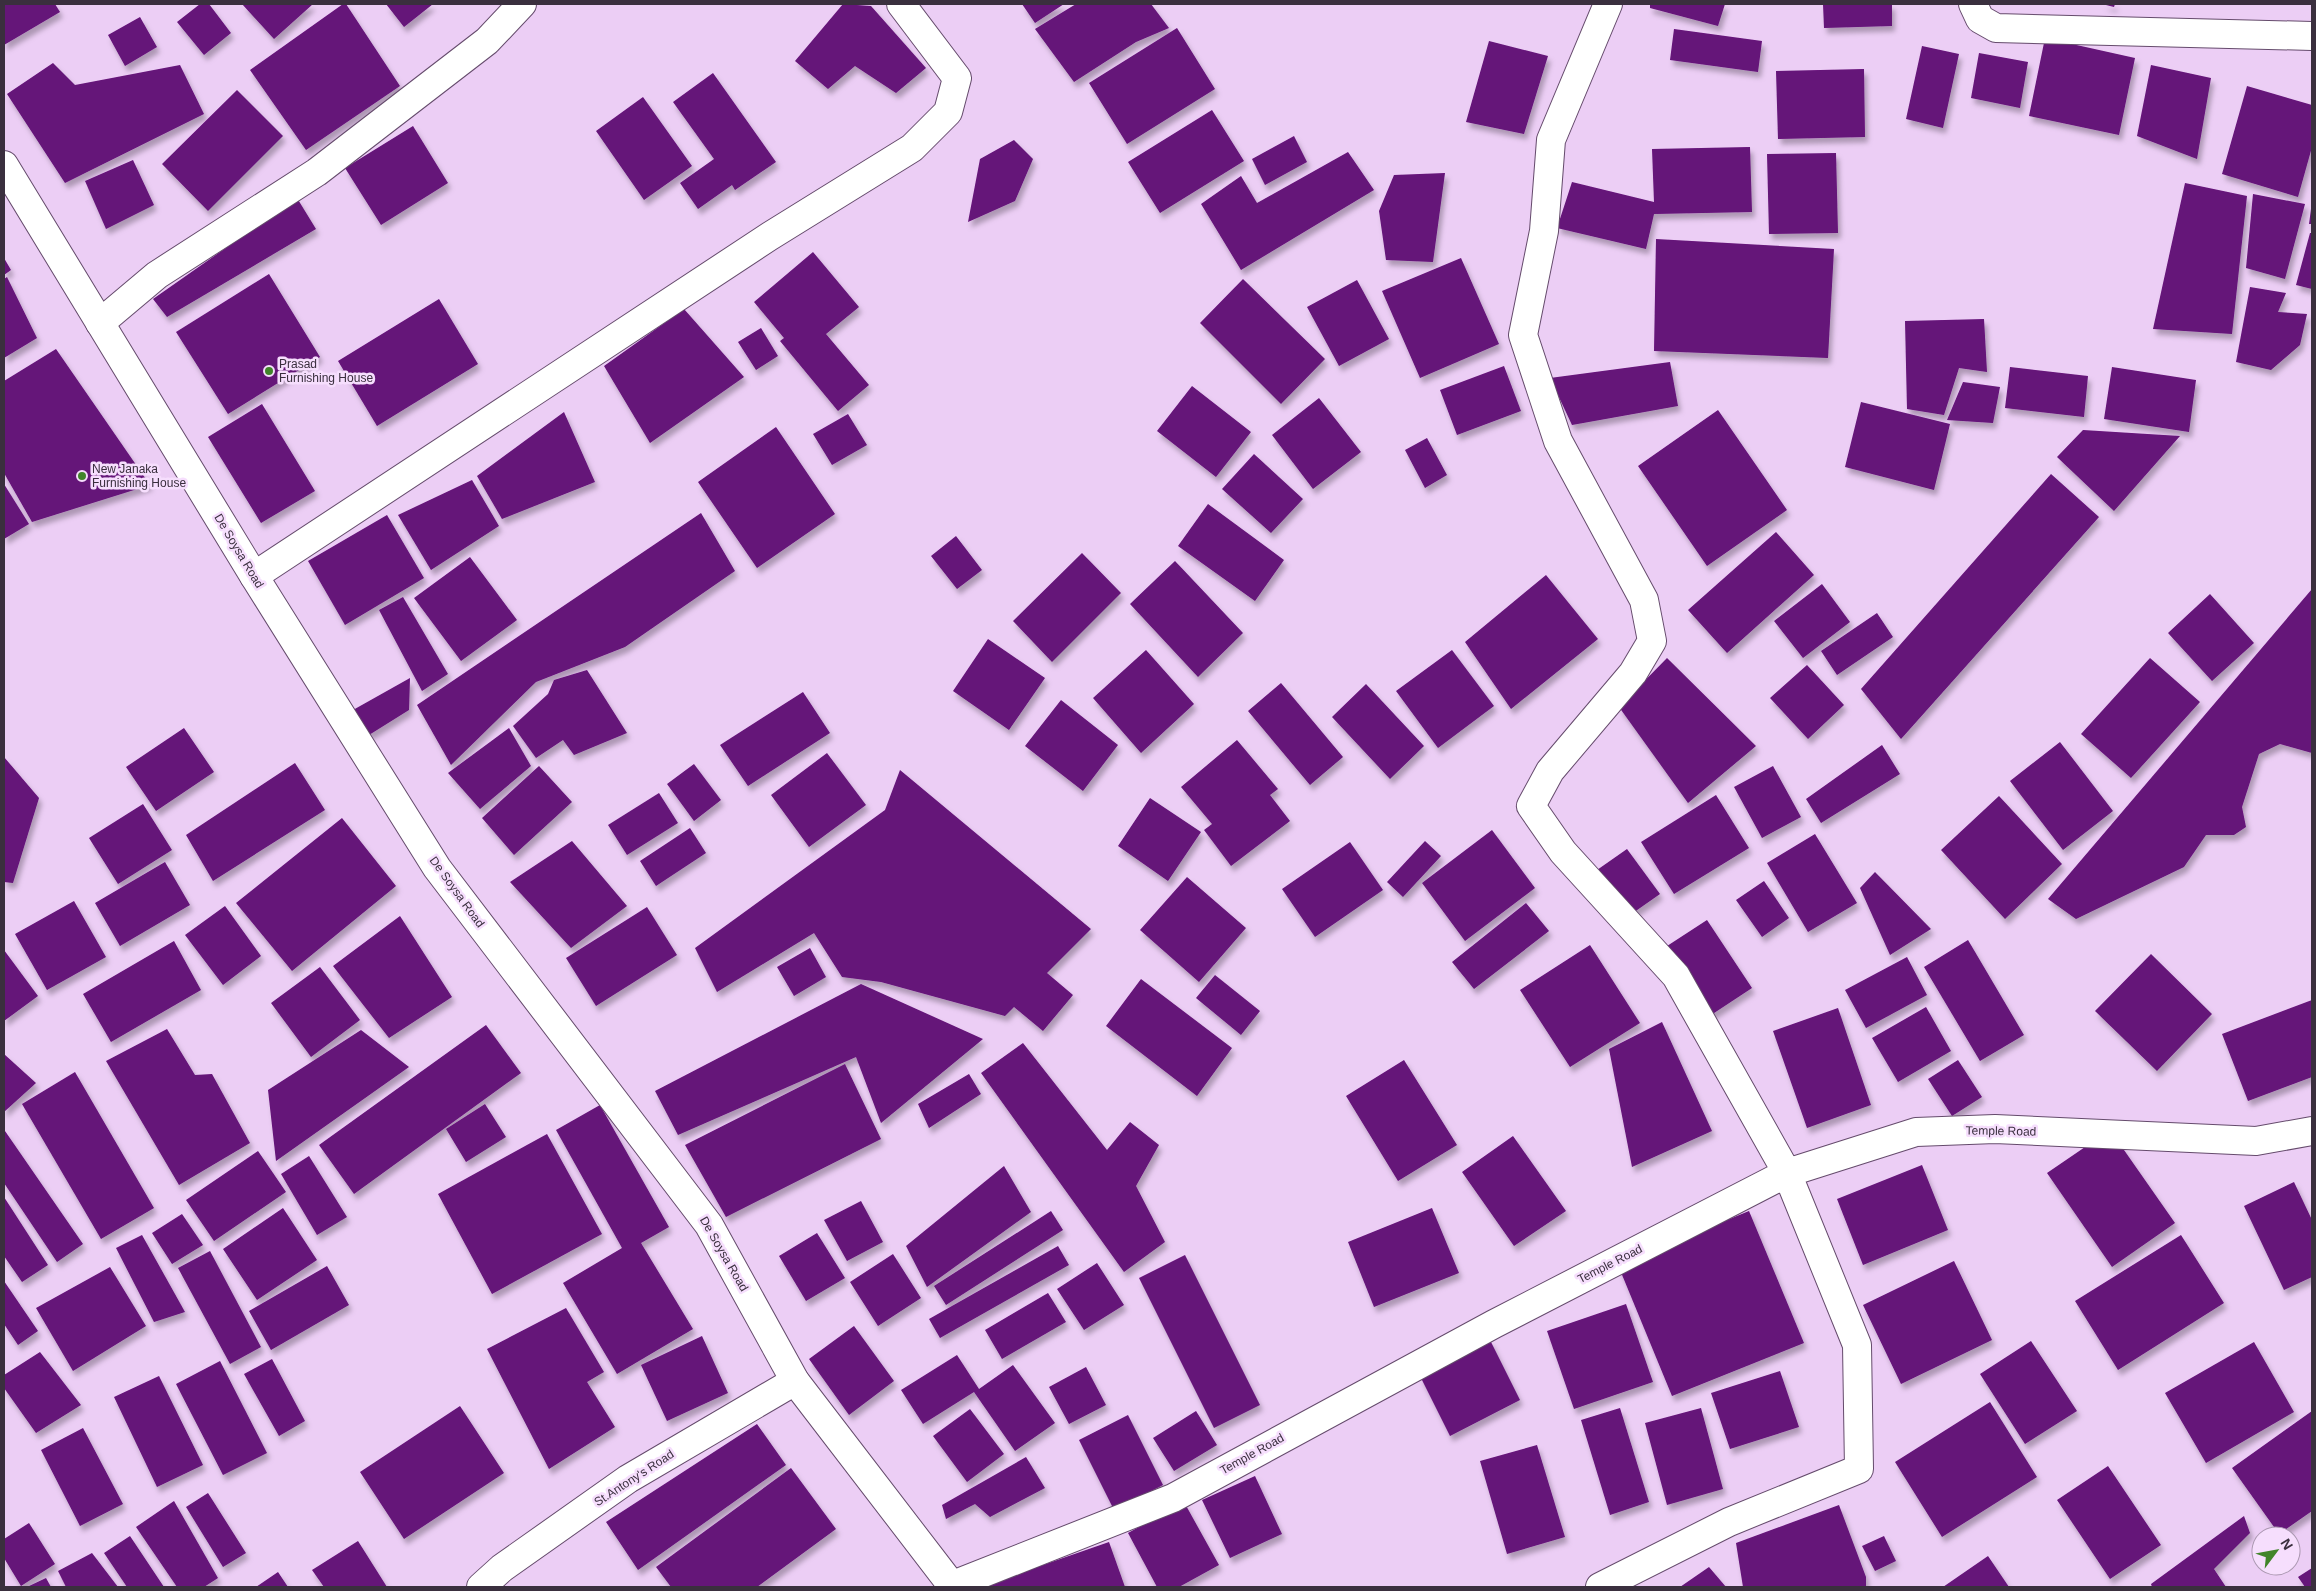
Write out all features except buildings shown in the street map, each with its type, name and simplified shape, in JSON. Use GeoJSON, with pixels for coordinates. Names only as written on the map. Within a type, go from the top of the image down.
{"type":"FeatureCollection","features":[{"type":"Feature","properties":{"kind":"street"},"geometry":{"type":"LineString","coordinates":[[100,323],[157,276],[317,172],[488,41],[522,4]]}},
{"type":"Feature","properties":{"kind":"street"},"geometry":{"type":"LineString","coordinates":[[254,576],[770,236],[912,148],[948,112],[957,78],[901,4]]}},
{"type":"Feature","properties":{"kind":"street"},"geometry":{"type":"LineString","coordinates":[[1600,1587],[1729,1522],[1859,1469],[1857,1345],[1787,1173],[1676,976],[1563,852],[1531,806],[1550,771],[1633,673],[1652,641],[1644,600],[1558,441],[1523,334],[1544,231],[1551,140],[1608,4]]}},
{"type":"Feature","properties":{"kind":"street"},"geometry":{"type":"LineString","coordinates":[[1974,4],[1980,19],[1996,28],[2312,36]]}},
{"type":"Feature","properties":{"kind":"street","name":"De Soysa Road"},"geometry":{"type":"LineString","coordinates":[[4,166],[254,576],[437,868],[709,1225],[795,1381],[953,1586]]}},
{"type":"Feature","properties":{"kind":"street","name":"Temple Road"},"geometry":{"type":"LineString","coordinates":[[953,1586],[1173,1498],[1494,1324],[1787,1173],[1916,1132],[1995,1129],[2256,1141],[2312,1131]]}},
{"type":"Feature","properties":{"kind":"street","name":"St.Antony's Road"},"geometry":{"type":"LineString","coordinates":[[481,1587],[502,1568],[628,1479],[795,1381]]}},
{"type":"Feature","properties":{"kind":"place","name":"Prasad Furnishing House"},"geometry":{"type":"Point","coordinates":[269,371]}},
{"type":"Feature","properties":{"kind":"place","name":"New Janaka Furnishing House"},"geometry":{"type":"Point","coordinates":[82,476]}}]}
